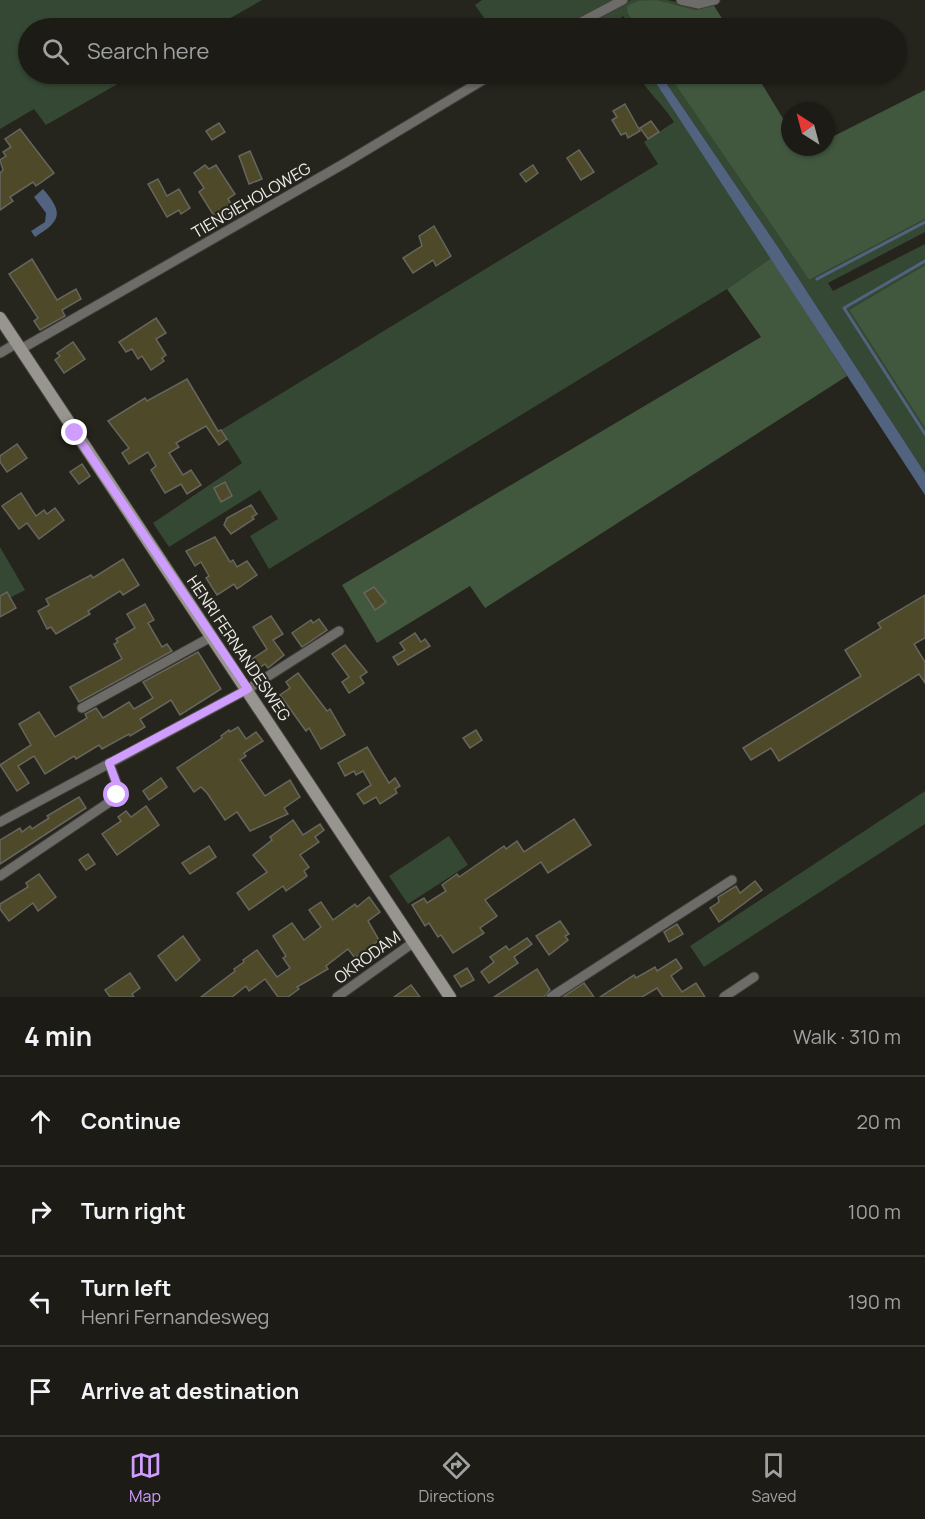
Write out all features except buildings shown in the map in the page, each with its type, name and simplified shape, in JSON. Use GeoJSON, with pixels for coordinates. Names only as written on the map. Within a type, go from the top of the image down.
{"type":"FeatureCollection","features":[{"type":"Feature","properties":{"kind":"street"},"geometry":{"type":"LineString","coordinates":[[589,18],[623,0]]}},
{"type":"Feature","properties":{"kind":"street"},"geometry":{"type":"LineString","coordinates":[[681,0],[699,4],[715,0]]}},
{"type":"Feature","properties":{"kind":"street","name":"TIENGIEHOLOWEG"},"geometry":{"type":"LineString","coordinates":[[0,353],[19,346],[345,163],[476,84]]}},
{"type":"Feature","properties":{"kind":"street","name":"HENRI FERNANDESWEG"},"geometry":{"type":"LineString","coordinates":[[0,318],[450,997]]}},
{"type":"Feature","properties":{"kind":"street"},"geometry":{"type":"LineString","coordinates":[[0,822],[248,689],[339,631]]}},
{"type":"Feature","properties":{"kind":"street"},"geometry":{"type":"LineString","coordinates":[[82,708],[211,637]]}},
{"type":"Feature","properties":{"kind":"street"},"geometry":{"type":"LineString","coordinates":[[0,876],[111,801],[119,790],[109,763]]}},
{"type":"Feature","properties":{"kind":"street"},"geometry":{"type":"LineString","coordinates":[[551,997],[732,880]]}},
{"type":"Feature","properties":{"kind":"street","name":"OKRODAM"},"geometry":{"type":"LineString","coordinates":[[337,997],[414,942]]}},
{"type":"Feature","properties":{"kind":"street"},"geometry":{"type":"LineString","coordinates":[[724,997],[754,977]]}},
{"type":"Feature","properties":{"kind":"green space"},"geometry":{"type":"Polygon","coordinates":[[[0,0],[262,0],[230,18],[18,18],[18,84],[118,84],[46,125],[34,109],[0,129],[0,0]]]}},
{"type":"Feature","properties":{"kind":"green space"},"geometry":{"type":"Polygon","coordinates":[[[482,0],[614,0],[581,18],[484,18],[475,5],[482,0]]]}},
{"type":"Feature","properties":{"kind":"green space"},"geometry":{"type":"Polygon","coordinates":[[[631,0],[657,0],[628,14],[631,18],[623,16],[600,18],[598,16],[631,0]]]}},
{"type":"Feature","properties":{"kind":"green space"},"geometry":{"type":"Polygon","coordinates":[[[657,0],[691,6],[707,6],[696,10],[657,0]]]}},
{"type":"Feature","properties":{"kind":"green space"},"geometry":{"type":"Polygon","coordinates":[[[657,0],[696,10],[713,4],[722,18],[631,18],[627,6],[638,1],[657,0]]]}},
{"type":"Feature","properties":{"kind":"green space"},"geometry":{"type":"Polygon","coordinates":[[[644,84],[657,84],[771,258],[727,289],[269,569],[250,536],[278,519],[260,490],[169,547],[153,523],[242,463],[221,430],[658,164],[644,142],[674,122],[644,84]]]}},
{"type":"Feature","properties":{"kind":"green space"},"geometry":{"type":"Polygon","coordinates":[[[667,84],[675,84],[809,280],[925,219],[925,232],[828,283],[833,291],[925,244],[925,265],[849,310],[925,428],[925,473],[778,247],[667,84]]]}},
{"type":"Feature","properties":{"kind":"green space"},"geometry":{"type":"Polygon","coordinates":[[[675,84],[762,84],[781,115],[781,156],[835,156],[835,135],[925,90],[925,219],[809,280],[675,84]]]}},
{"type":"Feature","properties":{"kind":"green space"},"geometry":{"type":"Polygon","coordinates":[[[771,258],[847,376],[485,608],[470,586],[377,643],[342,585],[761,337],[727,289],[771,258]]]}},
{"type":"Feature","properties":{"kind":"green space"},"geometry":{"type":"Polygon","coordinates":[[[925,265],[925,428],[849,310],[925,265]]]}},
{"type":"Feature","properties":{"kind":"green space"},"geometry":{"type":"Polygon","coordinates":[[[0,547],[25,590],[0,603],[0,547]]]}},
{"type":"Feature","properties":{"kind":"green space"},"geometry":{"type":"Polygon","coordinates":[[[925,791],[925,824],[704,967],[690,946],[925,791]]]}},
{"type":"Feature","properties":{"kind":"green space"},"geometry":{"type":"Polygon","coordinates":[[[449,836],[468,865],[408,904],[389,876],[449,836]]]}},
{"type":"Feature","properties":{"kind":"water"},"geometry":{"type":"Polygon","coordinates":[[[657,84],[667,84],[778,247],[925,473],[925,495],[657,84]]]}},
{"type":"Feature","properties":{"kind":"water"},"geometry":{"type":"Polygon","coordinates":[[[43,189],[54,204],[57,216],[50,226],[35,237],[31,231],[45,222],[46,213],[34,197],[43,189]]]}},
{"type":"Feature","properties":{"kind":"waterway"},"geometry":{"type":"LineString","coordinates":[[817,279],[925,222]]}},
{"type":"Feature","properties":{"kind":"waterway"},"geometry":{"type":"LineString","coordinates":[[925,261],[844,308],[925,434]]}},
{"type":"Feature","properties":{"kind":"route"},"geometry":{"type":"LineString","coordinates":[[75,433],[248,689],[109,763],[119,790],[117,795]]}}]}
